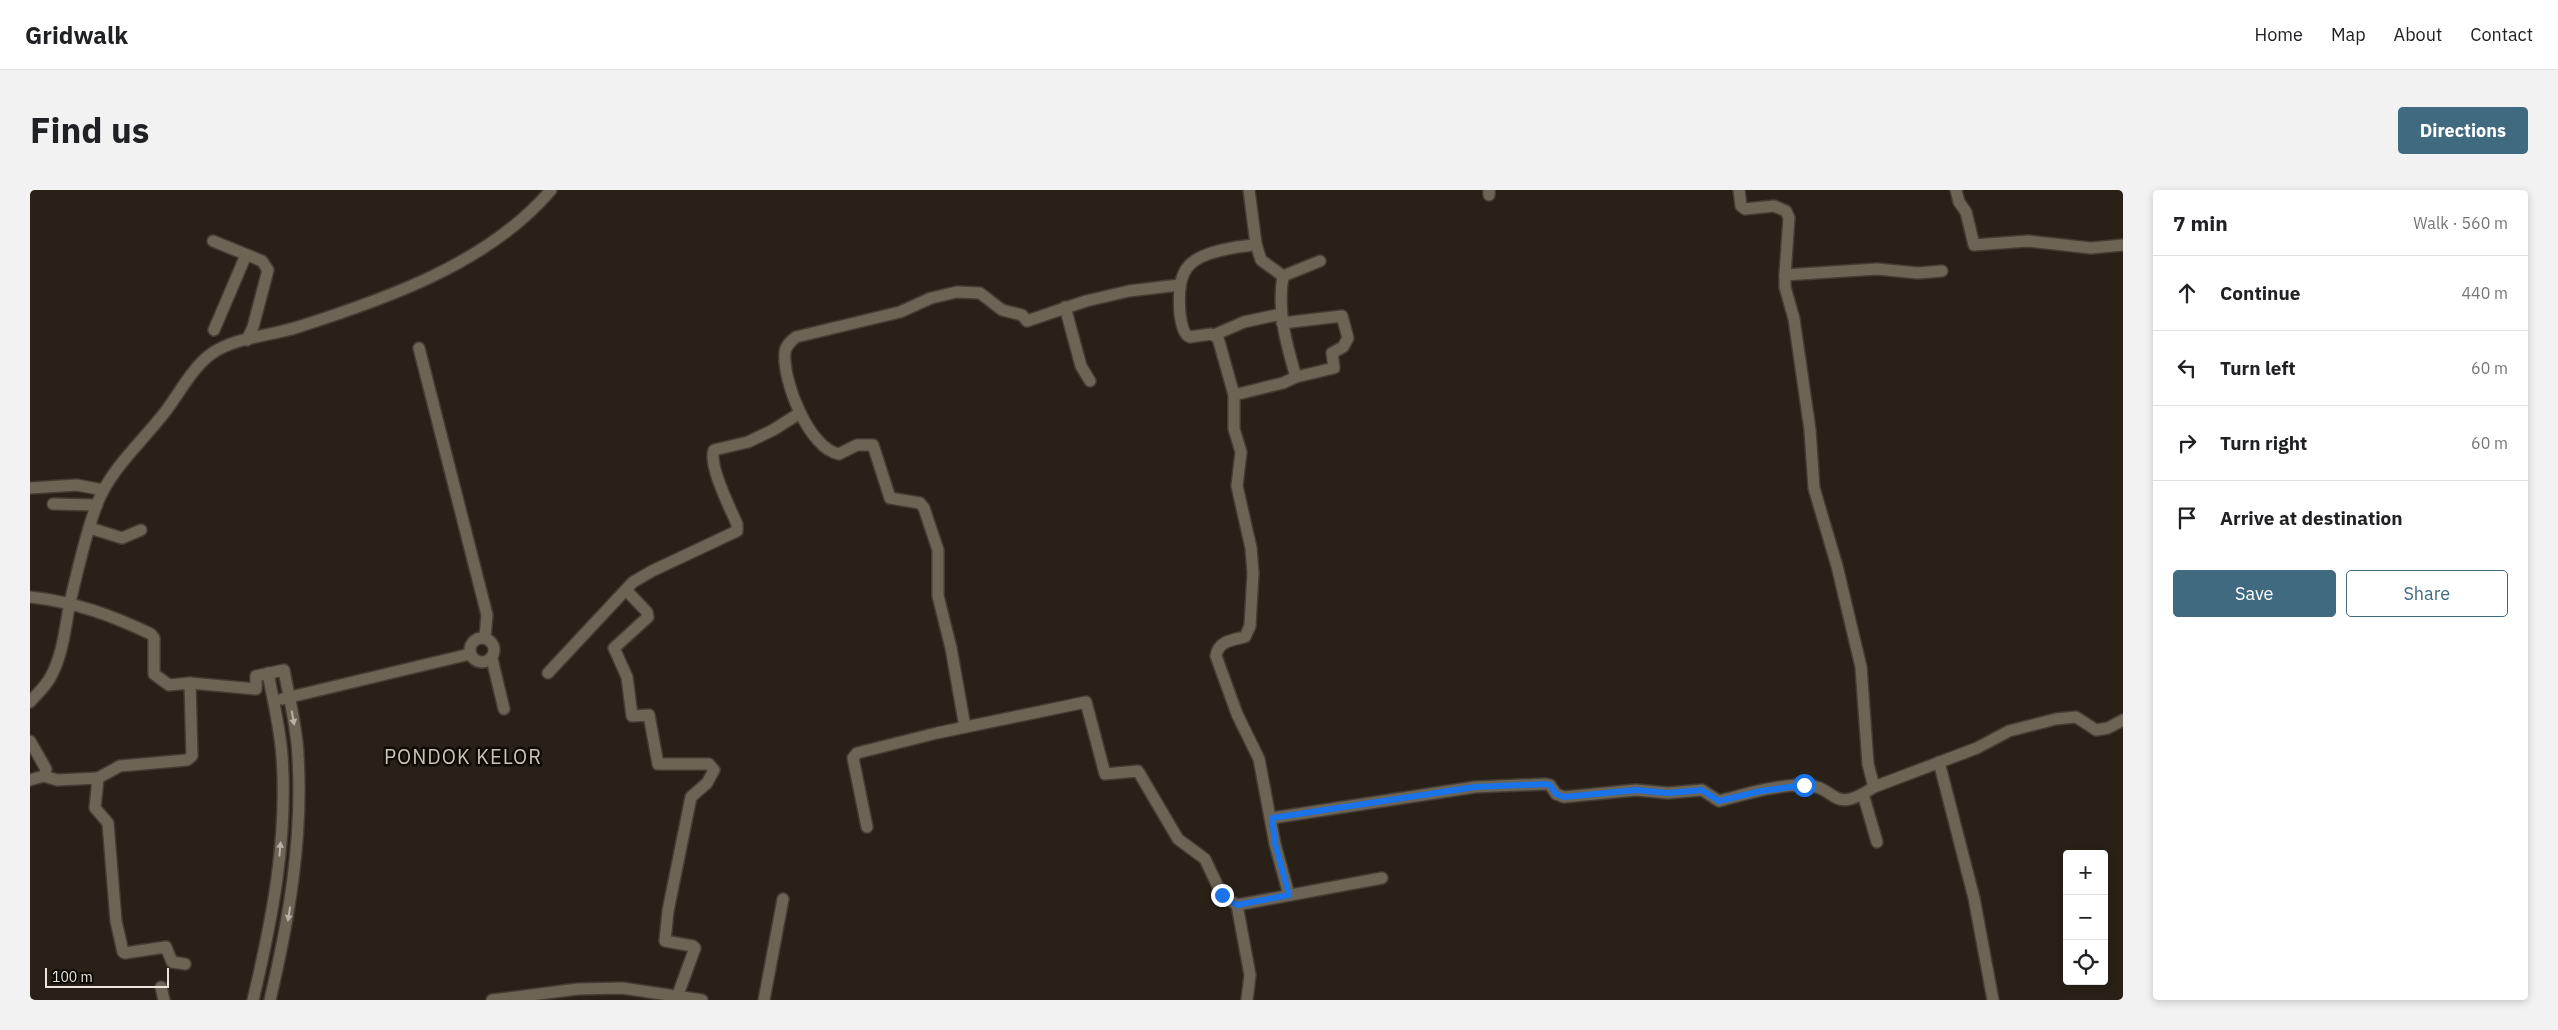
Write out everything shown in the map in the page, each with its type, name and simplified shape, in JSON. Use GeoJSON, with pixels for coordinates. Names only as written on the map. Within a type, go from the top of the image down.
{"type":"FeatureCollection","features":[{"type":"Feature","properties":{"kind":"street"},"geometry":{"type":"LineString","coordinates":[[30,702],[50,679],[61,651],[70,603],[90,528],[103,490],[112,475],[164,414],[199,366],[211,354],[247,340],[295,328],[377,301],[440,273],[511,227],[539,204],[550,190]]}},
{"type":"Feature","properties":{"kind":"street"},"geometry":{"type":"LineString","coordinates":[[1249,190],[1256,244],[1261,260],[1284,276]]}},
{"type":"Feature","properties":{"kind":"street"},"geometry":{"type":"LineString","coordinates":[[1739,190],[1741,206],[1745,209],[1774,206],[1786,210],[1789,218],[1785,287],[1794,319],[1810,430],[1814,488],[1840,579],[1861,667],[1868,764],[1874,786]]}},
{"type":"Feature","properties":{"kind":"street"},"geometry":{"type":"LineString","coordinates":[[1956,190],[1958,202],[1966,212],[1974,245],[2028,241],[2091,248],[2123,245]]}},
{"type":"Feature","properties":{"kind":"street"},"geometry":{"type":"LineString","coordinates":[[213,241],[262,261],[268,270],[253,327],[247,340]]}},
{"type":"Feature","properties":{"kind":"street"},"geometry":{"type":"LineString","coordinates":[[1234,394],[1283,383],[1296,377],[1334,368],[1332,353],[1343,347],[1348,338],[1342,316],[1282,318],[1244,322],[1214,335],[1187,336],[1180,317],[1179,285],[1186,268],[1197,257],[1256,244]]}},
{"type":"Feature","properties":{"kind":"street"},"geometry":{"type":"LineString","coordinates":[[214,330],[246,254]]}},
{"type":"Feature","properties":{"kind":"street"},"geometry":{"type":"LineString","coordinates":[[1284,276],[1320,261]]}},
{"type":"Feature","properties":{"kind":"street"},"geometry":{"type":"LineString","coordinates":[[1785,275],[1877,269],[1918,273],[1942,271]]}},
{"type":"Feature","properties":{"kind":"street"},"geometry":{"type":"LineString","coordinates":[[1284,276],[1280,302],[1296,377]]}},
{"type":"Feature","properties":{"kind":"street"},"geometry":{"type":"LineString","coordinates":[[965,727],[951,648],[938,596],[938,550],[924,508],[920,504],[890,498],[873,445],[857,445],[843,453],[834,453],[817,441],[800,413],[786,369],[785,352],[788,343],[796,337],[900,312],[931,298],[957,292],[980,293],[1002,310],[1022,315],[1027,321],[1065,307],[1129,291],[1179,285]]}},
{"type":"Feature","properties":{"kind":"street"},"geometry":{"type":"LineString","coordinates":[[1065,307],[1074,346],[1081,366],[1090,381]]}},
{"type":"Feature","properties":{"kind":"street"},"geometry":{"type":"LineString","coordinates":[[1214,335],[1218,338],[1234,394],[1234,429],[1241,452],[1237,486],[1251,548],[1253,573],[1250,626],[1245,637],[1221,644],[1217,648],[1216,656],[1237,714],[1259,759],[1272,818],[1275,844],[1289,895]]}},
{"type":"Feature","properties":{"kind":"street"},"geometry":{"type":"LineString","coordinates":[[419,348],[486,615],[485,637]]}},
{"type":"Feature","properties":{"kind":"street"},"geometry":{"type":"LineString","coordinates":[[548,673],[626,590],[652,571],[737,531],[737,524],[715,467],[712,456],[714,450],[748,442],[773,430],[800,413]]}},
{"type":"Feature","properties":{"kind":"street"},"geometry":{"type":"LineString","coordinates":[[30,488],[77,485],[103,490]]}},
{"type":"Feature","properties":{"kind":"street"},"geometry":{"type":"LineString","coordinates":[[53,504],[97,505]]}},
{"type":"Feature","properties":{"kind":"street"},"geometry":{"type":"LineString","coordinates":[[90,528],[122,538],[141,530]]}},
{"type":"Feature","properties":{"kind":"street"},"geometry":{"type":"LineString","coordinates":[[626,590],[647,612],[648,617],[614,648],[627,677],[631,714],[649,715],[658,764],[709,764],[714,770],[706,782],[691,797],[668,911],[664,937],[666,942],[687,944],[695,948],[678,998]]}},
{"type":"Feature","properties":{"kind":"street"},"geometry":{"type":"LineString","coordinates":[[30,597],[70,603],[112,615],[151,634],[154,638],[156,675],[168,684],[190,683],[256,689],[256,676],[284,670],[298,754],[300,813],[293,890],[285,938],[270,1000]]}},
{"type":"Feature","properties":{"kind":"street"},"geometry":{"type":"LineString","coordinates":[[492,659],[484,663],[475,661],[470,654],[470,645],[476,639],[485,637],[492,642],[495,651],[492,659],[504,709]]}},
{"type":"Feature","properties":{"kind":"street"},"geometry":{"type":"LineString","coordinates":[[273,700],[290,698],[470,654]]}},
{"type":"Feature","properties":{"kind":"street"},"geometry":{"type":"LineString","coordinates":[[253,1000],[269,935],[276,888],[283,812],[282,755],[268,673]]}},
{"type":"Feature","properties":{"kind":"street"},"geometry":{"type":"LineString","coordinates":[[30,780],[44,776],[56,780],[98,778],[120,766],[187,760],[192,756],[190,683]]}},
{"type":"Feature","properties":{"kind":"street"},"geometry":{"type":"LineString","coordinates":[[867,827],[853,758],[855,754],[965,727],[1086,702],[1105,774],[1138,771],[1178,839],[1205,859],[1222,895],[1237,905],[1382,878]]}},
{"type":"Feature","properties":{"kind":"street"},"geometry":{"type":"LineString","coordinates":[[1272,818],[1475,787],[1512,785],[1546,784],[1550,785],[1556,794],[1564,797],[1636,790],[1668,793],[1702,790],[1719,801],[1761,791],[1804,785],[1823,789],[1832,797],[1840,800],[1863,794],[1874,786],[1978,748],[2008,731],[2024,726],[2076,718],[2090,727],[2102,730],[2123,720]]}},
{"type":"Feature","properties":{"kind":"street"},"geometry":{"type":"LineString","coordinates":[[30,741],[46,769],[44,776]]}},
{"type":"Feature","properties":{"kind":"street"},"geometry":{"type":"LineString","coordinates":[[1939,762],[1974,898],[1994,1000]]}},
{"type":"Feature","properties":{"kind":"street"},"geometry":{"type":"LineString","coordinates":[[98,778],[95,808],[108,823],[116,921],[123,952],[125,954],[166,947],[172,962],[185,964]]}},
{"type":"Feature","properties":{"kind":"street"},"geometry":{"type":"LineString","coordinates":[[1863,794],[1877,842]]}},
{"type":"Feature","properties":{"kind":"street"},"geometry":{"type":"LineString","coordinates":[[276,888],[293,890]]}},
{"type":"Feature","properties":{"kind":"street"},"geometry":{"type":"LineString","coordinates":[[764,1000],[783,899]]}},
{"type":"Feature","properties":{"kind":"street"},"geometry":{"type":"LineString","coordinates":[[1237,905],[1250,975],[1247,1000]]}},
{"type":"Feature","properties":{"kind":"street"},"geometry":{"type":"LineString","coordinates":[[161,987],[164,1000]]}},
{"type":"Feature","properties":{"kind":"street"},"geometry":{"type":"LineString","coordinates":[[492,1000],[578,990],[622,988],[678,998],[702,1000]]}},
{"type":"Feature","properties":{"kind":"district","name":"PONDOK KELOR"},"geometry":{"type":"Point","coordinates":[463,756]}},
{"type":"Feature","properties":{"kind":"route"},"geometry":{"type":"LineString","coordinates":[[1222,895],[1237,905],[1289,895],[1275,844],[1272,818],[1475,787],[1503,785],[1546,784],[1550,785],[1556,794],[1564,797],[1636,790],[1650,793],[1668,793],[1702,790],[1715,801],[1719,801],[1761,791],[1804,785]]}}]}
